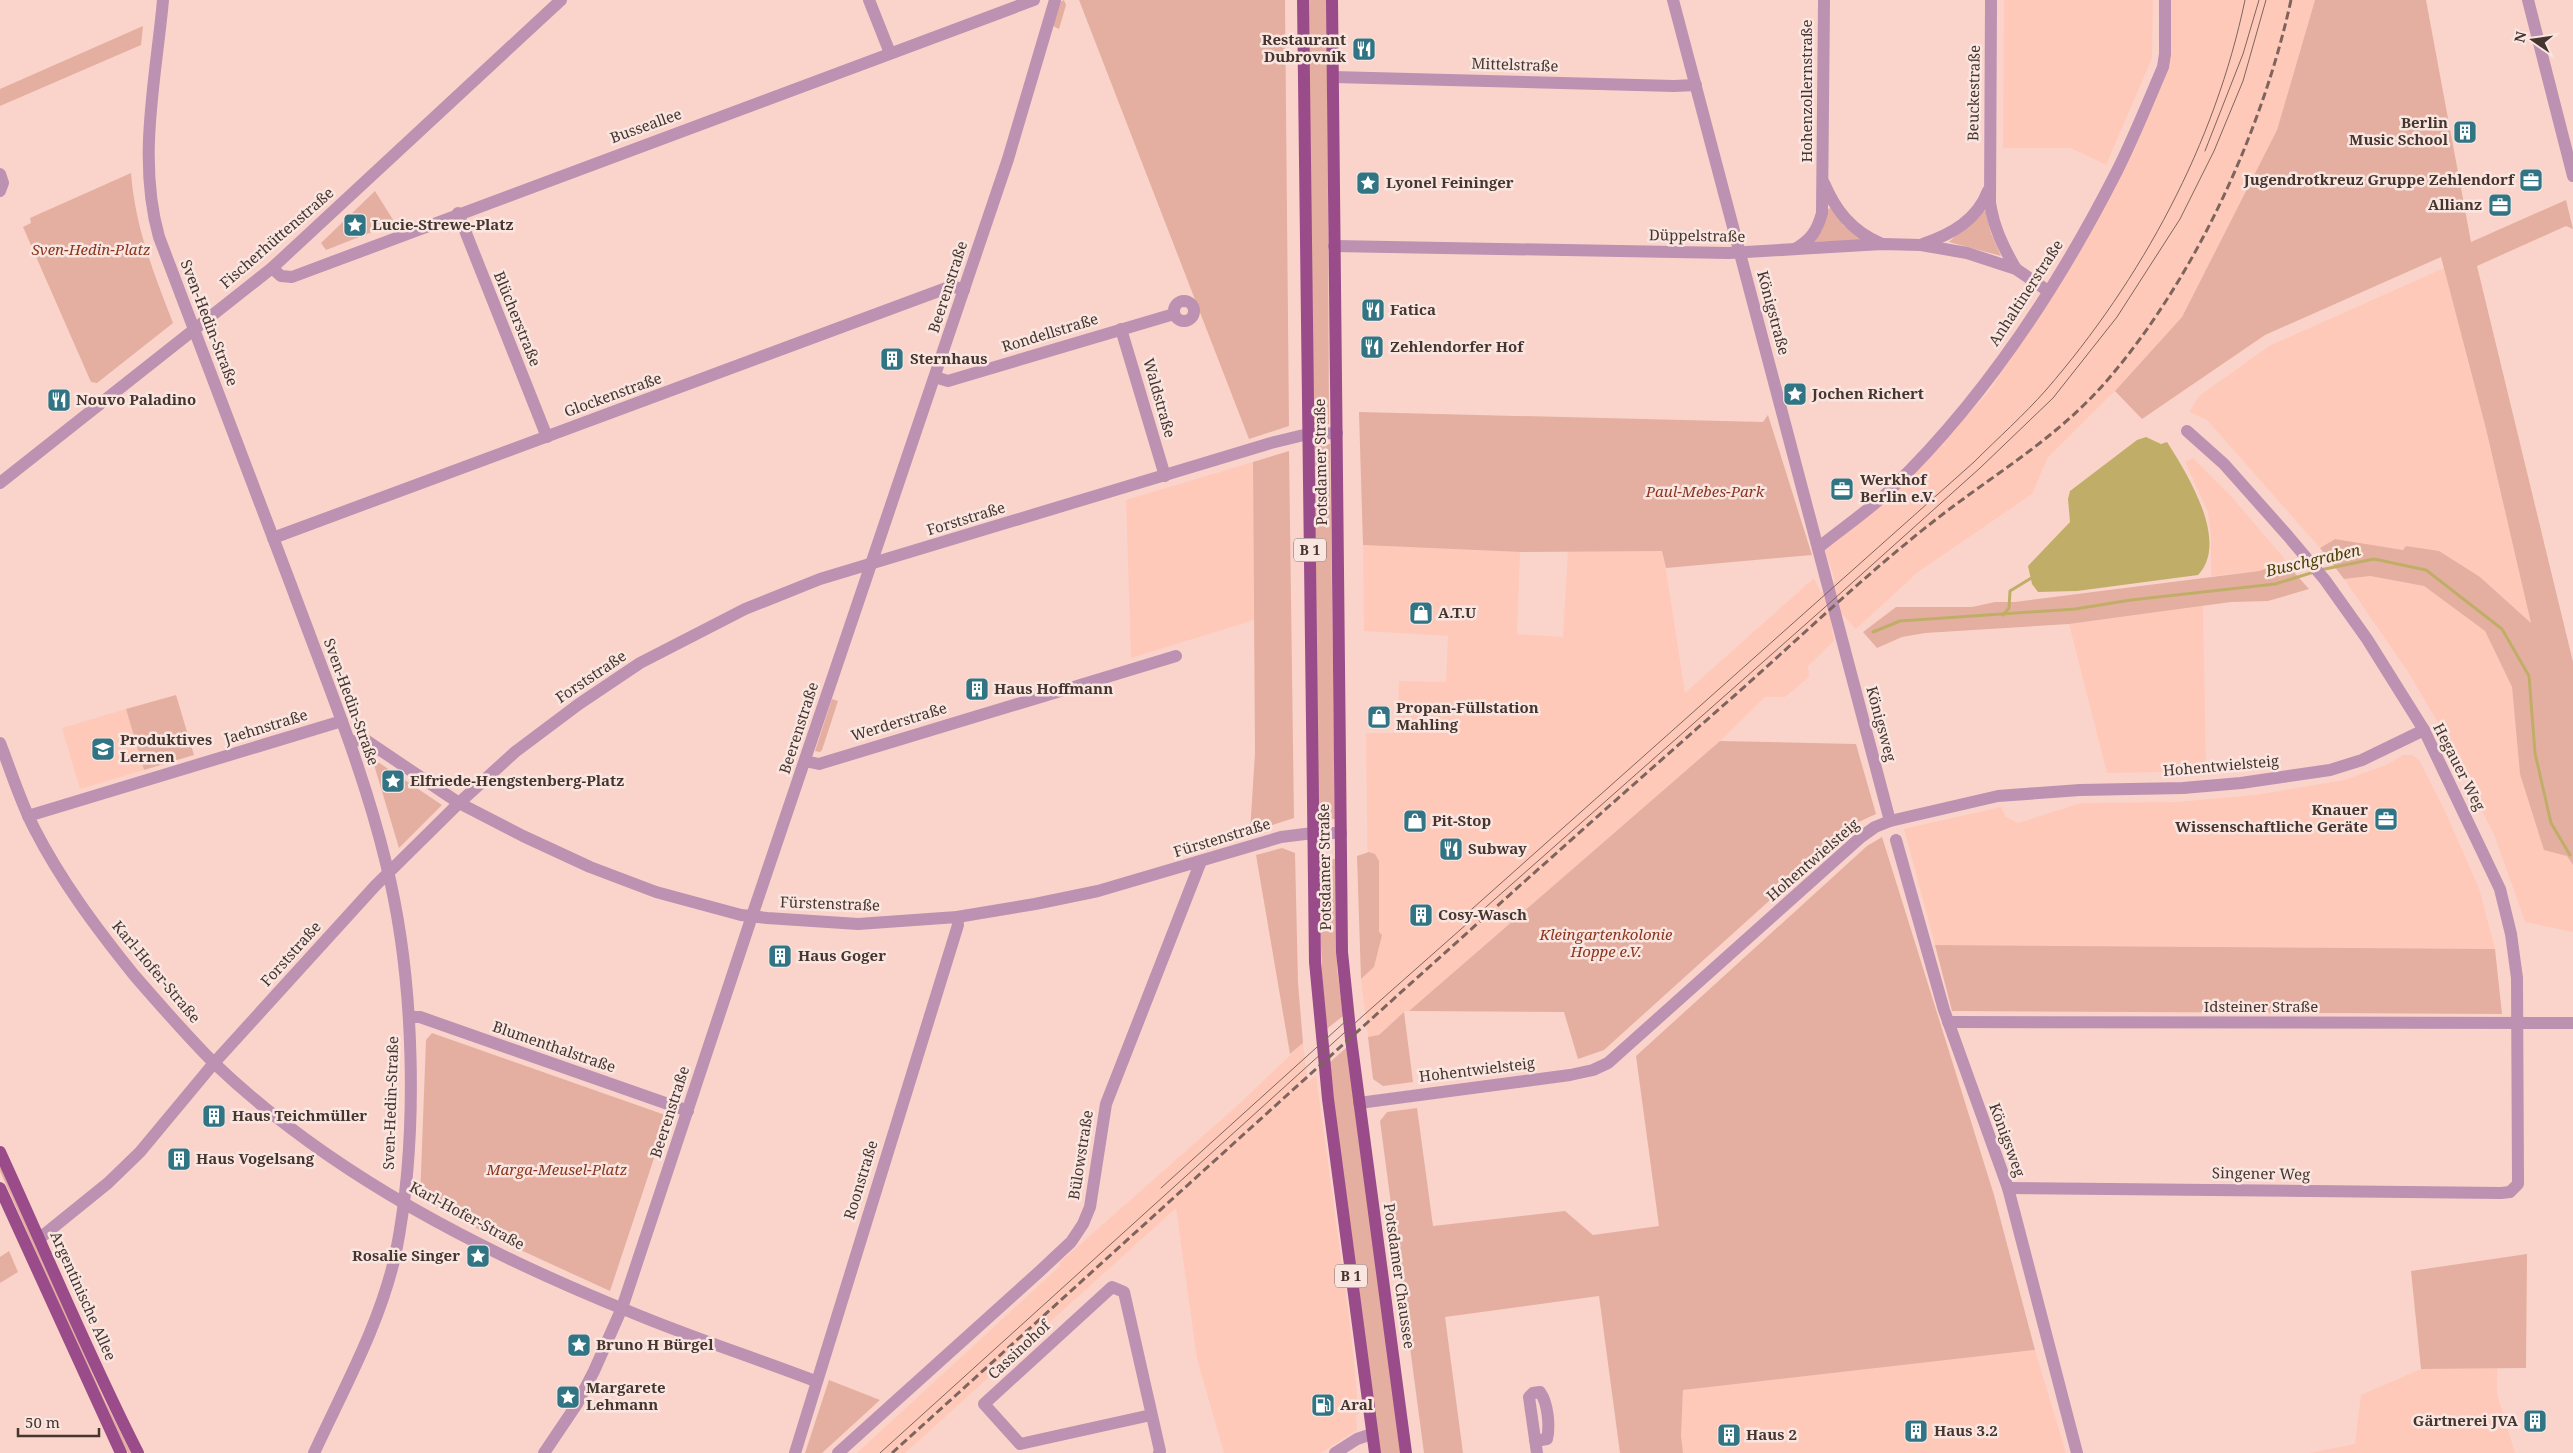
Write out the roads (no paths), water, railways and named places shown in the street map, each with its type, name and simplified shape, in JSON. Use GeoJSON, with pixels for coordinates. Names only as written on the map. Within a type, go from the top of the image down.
{"type":"FeatureCollection","features":[{"type":"Feature","properties":{"kind":"main road","name":"Potsdamer Straße"},"geometry":{"type":"LineString","coordinates":[[1303,0],[1315,962],[1328,1099],[1372,1434]]}},
{"type":"Feature","properties":{"kind":"main road","name":"Potsdamer Straße"},"geometry":{"type":"LineString","coordinates":[[1332,0],[1344,981],[1360,1102]]}},
{"type":"Feature","properties":{"kind":"main road","name":"Potsdamer Chaussee"},"geometry":{"type":"LineString","coordinates":[[1360,1102],[1406,1453]]}},
{"type":"Feature","properties":{"kind":"main road","name":"Argentinische Allee"},"geometry":{"type":"LineString","coordinates":[[0,1152],[109,1396],[138,1453]]}},
{"type":"Feature","properties":{"kind":"main road","name":"Argentinische Allee"},"geometry":{"type":"LineString","coordinates":[[0,1188],[121,1453]]}},
{"type":"Feature","properties":{"kind":"main road","name":"B 1"},"geometry":{"type":"LineString","coordinates":[[1372,1434],[1375,1453]]}},
{"type":"Feature","properties":{"kind":"street","name":"Sven-Hedin-Straße"},"geometry":{"type":"LineString","coordinates":[[163,0],[150,129],[148,182],[152,212],[159,237],[350,742],[388,872],[400,934],[409,1017],[409,1131],[403,1201],[388,1282],[354,1367],[314,1453]]}},
{"type":"Feature","properties":{"kind":"street","name":"Fischerhüttenstraße"},"geometry":{"type":"LineString","coordinates":[[0,483],[272,268],[561,0]]}},
{"type":"Feature","properties":{"kind":"street"},"geometry":{"type":"LineString","coordinates":[[870,0],[890,53]]}},
{"type":"Feature","properties":{"kind":"street","name":"Busseallee"},"geometry":{"type":"LineString","coordinates":[[272,268],[281,276],[292,276],[1034,0]]}},
{"type":"Feature","properties":{"kind":"street","name":"Beerenstraße"},"geometry":{"type":"LineString","coordinates":[[544,1453],[577,1404],[622,1308],[752,916],[1027,102],[1055,0]]}},
{"type":"Feature","properties":{"kind":"street","name":"Königstraße"},"geometry":{"type":"LineString","coordinates":[[1673,0],[1840,635]]}},
{"type":"Feature","properties":{"kind":"street","name":"Hohenzollernstraße"},"geometry":{"type":"LineString","coordinates":[[1792,250],[1809,241],[1817,228],[1822,213],[1824,181],[1824,0]]}},
{"type":"Feature","properties":{"kind":"street","name":"Beuckestraße"},"geometry":{"type":"LineString","coordinates":[[1991,0],[1989,186],[1994,223],[2002,245],[2016,268]]}},
{"type":"Feature","properties":{"kind":"street","name":"Anhaltinerstraße"},"geometry":{"type":"LineString","coordinates":[[1818,548],[1888,491],[1928,449],[1992,376],[2048,291],[2118,170],[2163,67],[2165,54],[2165,0]]}},
{"type":"Feature","properties":{"kind":"street"},"geometry":{"type":"LineString","coordinates":[[2528,0],[2573,176]]}},
{"type":"Feature","properties":{"kind":"street","name":"Mittelstraße"},"geometry":{"type":"LineString","coordinates":[[1333,77],[1674,86],[1696,84]]}},
{"type":"Feature","properties":{"kind":"street"},"geometry":{"type":"LineString","coordinates":[[0,174],[3,183],[0,191]]}},
{"type":"Feature","properties":{"kind":"street","name":"Hohenzollernstraße"},"geometry":{"type":"LineString","coordinates":[[1824,181],[1830,196],[1850,225],[1865,237],[1882,244]]}},
{"type":"Feature","properties":{"kind":"street","name":"Beuckestraße"},"geometry":{"type":"LineString","coordinates":[[1921,245],[1946,236],[1974,215],[1984,202],[1989,186]]}},
{"type":"Feature","properties":{"kind":"street","name":"Blücherstraße"},"geometry":{"type":"LineString","coordinates":[[458,213],[546,437]]}},
{"type":"Feature","properties":{"kind":"street","name":"Düppelstraße"},"geometry":{"type":"LineString","coordinates":[[1334,246],[1740,253],[1882,244],[1921,245],[1967,253],[2016,268],[2048,291]]}},
{"type":"Feature","properties":{"kind":"street","name":"Glockenstraße"},"geometry":{"type":"LineString","coordinates":[[273,538],[952,286],[964,290]]}},
{"type":"Feature","properties":{"kind":"street","name":"Rondellstraße"},"geometry":{"type":"LineString","coordinates":[[935,377],[948,380],[1174,314]]}},
{"type":"Feature","properties":{"kind":"street","name":"Waldstraße"},"geometry":{"type":"LineString","coordinates":[[1122,329],[1165,476]]}},
{"type":"Feature","properties":{"kind":"street","name":"Hegauer Weg"},"geometry":{"type":"LineString","coordinates":[[2187,431],[2224,464],[2309,559],[2367,638],[2424,730],[2500,888],[2513,942],[2517,978],[2519,1024],[2518,1184],[2514,1190]]}},
{"type":"Feature","properties":{"kind":"street","name":"Forststraße"},"geometry":{"type":"LineString","coordinates":[[40,1238],[108,1182],[140,1152],[214,1063],[388,872],[459,803],[515,752],[579,704],[640,663],[773,596],[820,579],[1308,434],[1337,433]]}},
{"type":"Feature","properties":{"kind":"street","name":"Königsweg"},"geometry":{"type":"LineString","coordinates":[[1840,635],[1890,821]]}},
{"type":"Feature","properties":{"kind":"street","name":"Werderstraße"},"geometry":{"type":"LineString","coordinates":[[805,761],[819,764],[1176,656]]}},
{"type":"Feature","properties":{"kind":"street","name":"Jaehnstraße"},"geometry":{"type":"LineString","coordinates":[[28,816],[342,721]]}},
{"type":"Feature","properties":{"kind":"street","name":"Hohentwielsteig"},"geometry":{"type":"LineString","coordinates":[[1360,1102],[1570,1075],[1593,1070],[1608,1063],[1861,838],[1875,827],[1890,821],[1998,796],[2080,790],[2183,788],[2241,783],[2330,770],[2362,760],[2424,730]]}},
{"type":"Feature","properties":{"kind":"street","name":"Fürstenstraße"},"geometry":{"type":"LineString","coordinates":[[350,742],[364,739],[459,803],[590,867],[656,892],[752,916],[858,924],[957,917],[1098,891],[1281,837],[1313,833],[1341,833]]}},
{"type":"Feature","properties":{"kind":"street","name":"Karl-Hofer-Straße"},"geometry":{"type":"LineString","coordinates":[[0,743],[28,816],[70,889],[111,946],[160,1006],[214,1063],[307,1139],[403,1201],[502,1254],[622,1308],[815,1381]]}},
{"type":"Feature","properties":{"kind":"street","name":"Königsweg"},"geometry":{"type":"LineString","coordinates":[[1896,840],[1948,1022],[2008,1188],[2077,1453]]}},
{"type":"Feature","properties":{"kind":"street","name":"Bülowstraße"},"geometry":{"type":"LineString","coordinates":[[838,1453],[1071,1242],[1083,1224],[1090,1207],[1106,1104],[1201,862]]}},
{"type":"Feature","properties":{"kind":"street","name":"Roonstraße"},"geometry":{"type":"LineString","coordinates":[[794,1453],[958,925],[957,917]]}},
{"type":"Feature","properties":{"kind":"street","name":"Blumenthalstraße"},"geometry":{"type":"LineString","coordinates":[[409,1017],[423,1018],[688,1111]]}},
{"type":"Feature","properties":{"kind":"street","name":"Idsteiner Straße"},"geometry":{"type":"LineString","coordinates":[[1948,1022],[2573,1023]]}},
{"type":"Feature","properties":{"kind":"street","name":"Singener Weg"},"geometry":{"type":"LineString","coordinates":[[2008,1188],[2491,1193],[2514,1190]]}},
{"type":"Feature","properties":{"kind":"street","name":"Cassinohof"},"geometry":{"type":"LineString","coordinates":[[1151,1415],[1020,1444],[984,1404],[1112,1287],[1124,1292],[1151,1415],[1159,1453]]}},
{"type":"Feature","properties":{"kind":"street"},"geometry":{"type":"LineString","coordinates":[[1335,1453],[1357,1439],[1372,1434]]}},
{"type":"Feature","properties":{"kind":"waterway","name":"Buschgraben"},"geometry":{"type":"LineString","coordinates":[[2320,570],[2374,559],[2426,570],[2502,629],[2529,676],[2535,753],[2551,823],[2570,855]]}},
{"type":"Feature","properties":{"kind":"waterway","name":"Buschgraben"},"geometry":{"type":"LineString","coordinates":[[1873,632],[1900,621],[2075,609],[2131,600],[2275,584],[2314,572]]}},
{"type":"Feature","properties":{"kind":"waterway"},"geometry":{"type":"LineString","coordinates":[[2003,615],[2009,608],[2010,591],[2033,577]]}},
{"type":"Feature","properties":{"kind":"tram line"},"geometry":{"type":"LineString","coordinates":[[1463,917],[1974,462],[2046,390],[2081,347],[2113,302],[2143,256],[2170,207],[2194,157],[2215,106],[2232,54],[2245,0]]}},
{"type":"Feature","properties":{"kind":"tram line"},"geometry":{"type":"LineString","coordinates":[[2205,151],[2243,54],[2259,0]]}},
{"type":"Feature","properties":{"kind":"tram line"},"geometry":{"type":"LineString","coordinates":[[880,1453],[1365,1014],[1980,468],[2053,398],[2117,317],[2180,219],[2214,151],[2243,81],[2266,0]]}},
{"type":"Feature","properties":{"kind":"tram line"},"geometry":{"type":"LineString","coordinates":[[1161,1188],[1347,1020]]}},
{"type":"Feature","properties":{"kind":"railway"},"geometry":{"type":"LineString","coordinates":[[892,1453],[1417,978],[1863,580],[1943,514],[2051,434],[2091,398],[2141,337],[2171,294],[2198,247],[2244,149],[2263,99],[2279,49],[2291,0]]}},
{"type":"Feature","properties":{"kind":"place","name":"Restaurant Dubrovnik"},"geometry":{"type":"Point","coordinates":[1364,49]}},
{"type":"Feature","properties":{"kind":"place","name":"Berlin Music School"},"geometry":{"type":"Point","coordinates":[2465,132]}},
{"type":"Feature","properties":{"kind":"place","name":"Jugendrotkreuz Gruppe Zehlendorf"},"geometry":{"type":"Point","coordinates":[2531,180]}},
{"type":"Feature","properties":{"kind":"place","name":"Lyonel Feininger"},"geometry":{"type":"Point","coordinates":[1368,183]}},
{"type":"Feature","properties":{"kind":"place","name":"Allianz"},"geometry":{"type":"Point","coordinates":[2500,205]}},
{"type":"Feature","properties":{"kind":"place","name":"Lucie-Strewe-Platz"},"geometry":{"type":"Point","coordinates":[355,225]}},
{"type":"Feature","properties":{"kind":"place","name":"Fatica"},"geometry":{"type":"Point","coordinates":[1373,310]}},
{"type":"Feature","properties":{"kind":"place","name":"Zehlendorfer Hof"},"geometry":{"type":"Point","coordinates":[1372,347]}},
{"type":"Feature","properties":{"kind":"place","name":"Sternhaus"},"geometry":{"type":"Point","coordinates":[892,359]}},
{"type":"Feature","properties":{"kind":"place","name":"Jochen Richert"},"geometry":{"type":"Point","coordinates":[1795,394]}},
{"type":"Feature","properties":{"kind":"place","name":"Nouvo Paladino"},"geometry":{"type":"Point","coordinates":[59,400]}},
{"type":"Feature","properties":{"kind":"place","name":"Werkhof Berlin e.V."},"geometry":{"type":"Point","coordinates":[1842,489]}},
{"type":"Feature","properties":{"kind":"place","name":"A.T.U"},"geometry":{"type":"Point","coordinates":[1421,613]}},
{"type":"Feature","properties":{"kind":"place","name":"Haus Hoffmann"},"geometry":{"type":"Point","coordinates":[977,689]}},
{"type":"Feature","properties":{"kind":"place","name":"Propan-Füllstation Mahling"},"geometry":{"type":"Point","coordinates":[1379,717]}},
{"type":"Feature","properties":{"kind":"place","name":"Produktives Lernen"},"geometry":{"type":"Point","coordinates":[103,749]}},
{"type":"Feature","properties":{"kind":"place","name":"Elfriede-Hengstenberg-Platz"},"geometry":{"type":"Point","coordinates":[393,781]}},
{"type":"Feature","properties":{"kind":"place","name":"Knauer Wissenschaftliche Geräte"},"geometry":{"type":"Point","coordinates":[2386,819]}},
{"type":"Feature","properties":{"kind":"place","name":"Pit-Stop"},"geometry":{"type":"Point","coordinates":[1415,821]}},
{"type":"Feature","properties":{"kind":"place","name":"Subway"},"geometry":{"type":"Point","coordinates":[1451,849]}},
{"type":"Feature","properties":{"kind":"place","name":"Cosy-Wasch"},"geometry":{"type":"Point","coordinates":[1421,915]}},
{"type":"Feature","properties":{"kind":"place","name":"Haus Goger"},"geometry":{"type":"Point","coordinates":[780,956]}},
{"type":"Feature","properties":{"kind":"place","name":"Haus Teichmüller"},"geometry":{"type":"Point","coordinates":[214,1116]}},
{"type":"Feature","properties":{"kind":"place","name":"Haus Vogelsang"},"geometry":{"type":"Point","coordinates":[179,1159]}},
{"type":"Feature","properties":{"kind":"place","name":"Rosalie Singer"},"geometry":{"type":"Point","coordinates":[478,1256]}},
{"type":"Feature","properties":{"kind":"place","name":"Bruno H Bürgel"},"geometry":{"type":"Point","coordinates":[579,1345]}},
{"type":"Feature","properties":{"kind":"place","name":"Margarete Lehmann"},"geometry":{"type":"Point","coordinates":[568,1397]}},
{"type":"Feature","properties":{"kind":"place","name":"Aral"},"geometry":{"type":"Point","coordinates":[1323,1405]}},
{"type":"Feature","properties":{"kind":"place","name":"Gärtnerei JVA"},"geometry":{"type":"Point","coordinates":[2535,1421]}},
{"type":"Feature","properties":{"kind":"place","name":"Haus 3.2"},"geometry":{"type":"Point","coordinates":[1916,1431]}},
{"type":"Feature","properties":{"kind":"place","name":"Haus 2"},"geometry":{"type":"Point","coordinates":[1729,1435]}},
{"type":"Feature","properties":{"kind":"park label","name":"Sven-Hedin-Platz"},"geometry":{"type":"Point","coordinates":[91,250]}},
{"type":"Feature","properties":{"kind":"park label","name":"Paul-Mebes-Park"},"geometry":{"type":"Point","coordinates":[1705,492]}},
{"type":"Feature","properties":{"kind":"park label","name":"Kleingartenkolonie Hoppe e.V."},"geometry":{"type":"Point","coordinates":[1606,944]}},
{"type":"Feature","properties":{"kind":"park label","name":"Marga-Meusel-Platz"},"geometry":{"type":"Point","coordinates":[557,1170]}}]}
